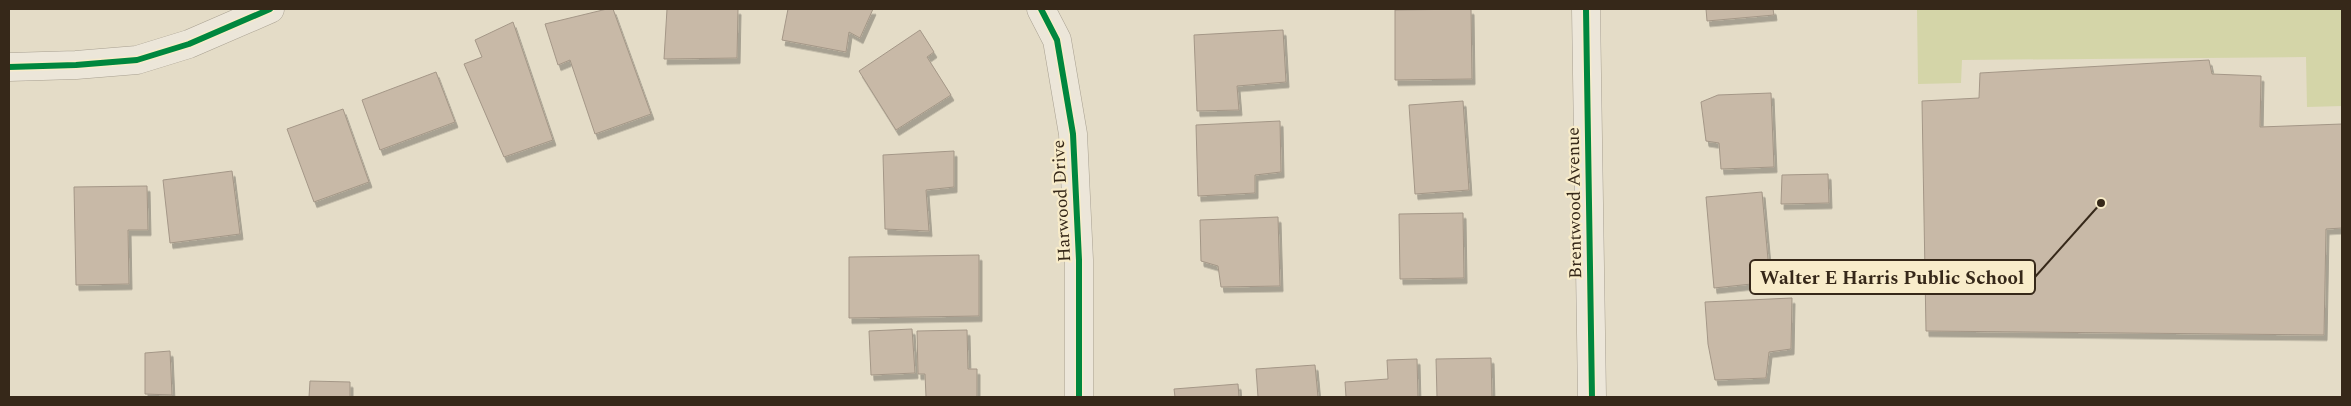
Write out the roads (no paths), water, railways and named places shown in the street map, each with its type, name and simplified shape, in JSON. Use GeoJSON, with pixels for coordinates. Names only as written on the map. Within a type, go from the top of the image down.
{"type":"FeatureCollection","features":[{"type":"Feature","properties":{"kind":"street"},"geometry":{"type":"LineString","coordinates":[[9,67],[76,65],[137,60],[189,44],[270,9]]}},
{"type":"Feature","properties":{"kind":"street","name":"Harwood Drive"},"geometry":{"type":"LineString","coordinates":[[1041,9],[1057,40],[1073,134],[1079,260],[1079,397]]}},
{"type":"Feature","properties":{"kind":"street","name":"Brentwood Avenue"},"geometry":{"type":"LineString","coordinates":[[1586,9],[1592,397]]}},
{"type":"Feature","properties":{"kind":"place","name":"Walter E Harris Public School"},"geometry":{"type":"Point","coordinates":[2101,203]}}]}
